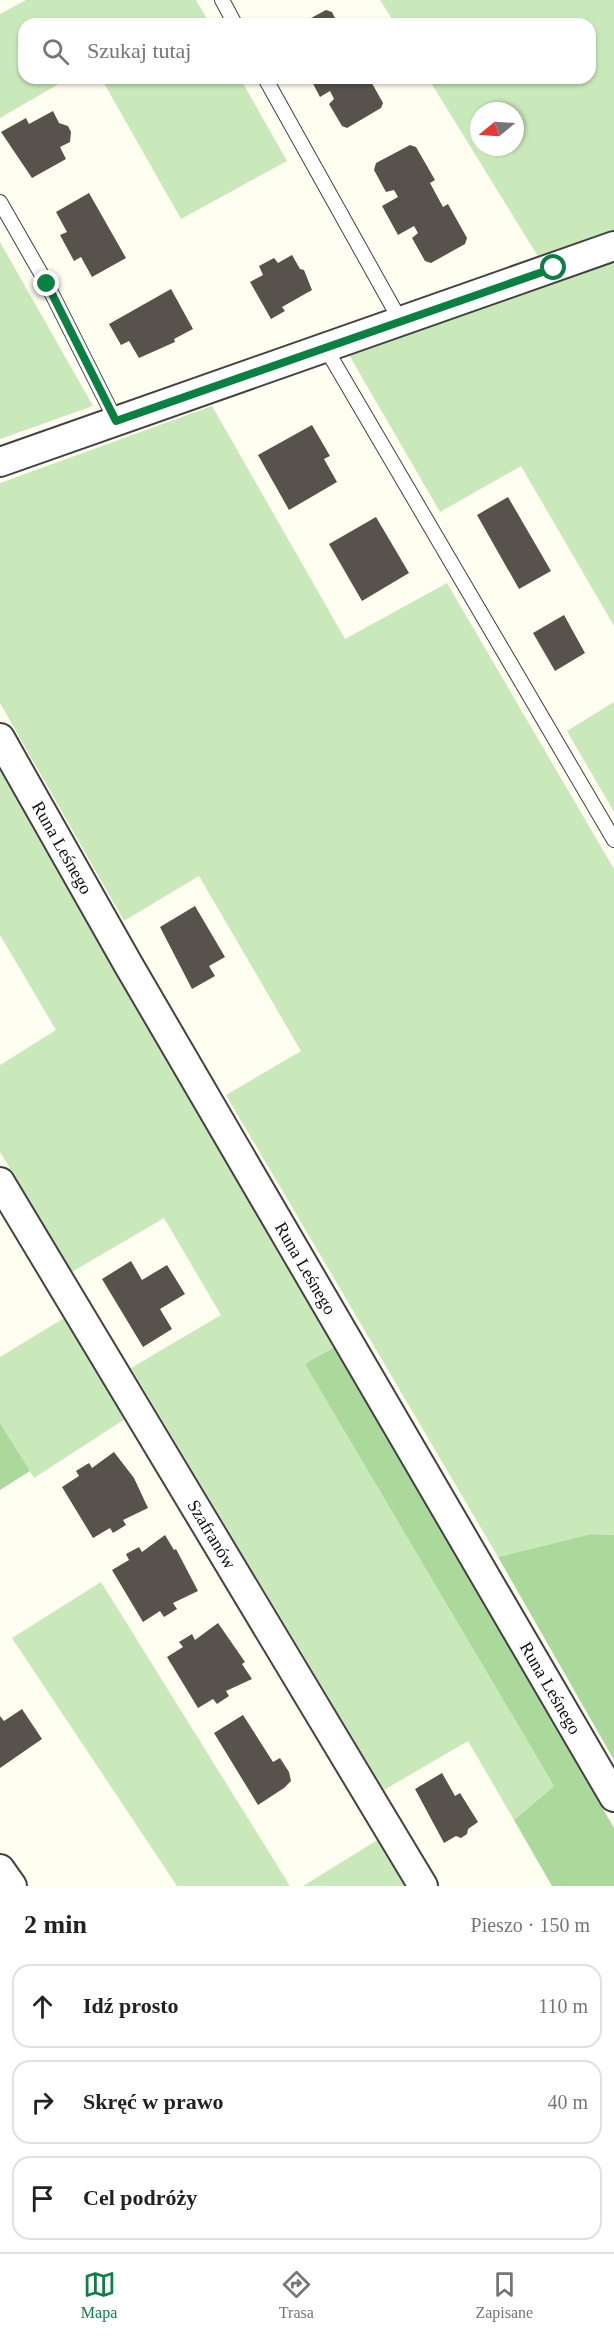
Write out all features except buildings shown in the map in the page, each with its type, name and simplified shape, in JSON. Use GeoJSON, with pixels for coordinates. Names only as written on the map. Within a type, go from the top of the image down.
{"type":"FeatureCollection","features":[{"type":"Feature","properties":{"kind":"street"},"geometry":{"type":"LineString","coordinates":[[0,462],[614,246]]}},
{"type":"Feature","properties":{"kind":"street","name":"Runa Leśnego"},"geometry":{"type":"LineString","coordinates":[[0,738],[128,964],[614,1797]]}},
{"type":"Feature","properties":{"kind":"street","name":"Szafranów"},"geometry":{"type":"LineString","coordinates":[[0,1182],[423,1886]]}},
{"type":"Feature","properties":{"kind":"street"},"geometry":{"type":"LineString","coordinates":[[0,1869],[12,1886]]}},
{"type":"Feature","properties":{"kind":"lane"},"geometry":{"type":"LineString","coordinates":[[222,0],[232,18]]}},
{"type":"Feature","properties":{"kind":"lane"},"geometry":{"type":"LineString","coordinates":[[268,84],[400,320]]}},
{"type":"Feature","properties":{"kind":"lane"},"geometry":{"type":"LineString","coordinates":[[0,202],[47,284],[116,421]]}},
{"type":"Feature","properties":{"kind":"lane"},"geometry":{"type":"LineString","coordinates":[[325,347],[614,840]]}},
{"type":"Feature","properties":{"kind":"green space"},"geometry":{"type":"Polygon","coordinates":[[[26,0],[196,0],[206,18],[18,18],[18,84],[59,84],[0,118],[0,14],[26,0]]]}},
{"type":"Feature","properties":{"kind":"green space"},"geometry":{"type":"Polygon","coordinates":[[[380,0],[614,0],[614,231],[539,258],[476,156],[524,156],[524,102],[470,102],[470,146],[432,84],[596,84],[596,18],[391,18],[380,0]]]}},
{"type":"Feature","properties":{"kind":"green space"},"geometry":{"type":"Polygon","coordinates":[[[104,84],[243,84],[287,161],[181,219],[104,84]]]}},
{"type":"Feature","properties":{"kind":"green space"},"geometry":{"type":"Polygon","coordinates":[[[0,242],[93,406],[0,439],[0,242]]]}},
{"type":"Feature","properties":{"kind":"green space"},"geometry":{"type":"Polygon","coordinates":[[[613,262],[614,626],[521,466],[440,512],[349,355],[613,262]]]}},
{"type":"Feature","properties":{"kind":"green space"},"geometry":{"type":"Polygon","coordinates":[[[212,406],[345,639],[447,583],[614,869],[614,1535],[591,1534],[498,1557],[226,1095],[301,1051],[199,876],[124,921],[0,703],[0,483],[212,406]]]}},
{"type":"Feature","properties":{"kind":"green space"},"geometry":{"type":"Polygon","coordinates":[[[614,702],[614,812],[567,731],[614,702]]]}},
{"type":"Feature","properties":{"kind":"green space"},"geometry":{"type":"Polygon","coordinates":[[[0,766],[335,1347],[306,1365],[554,1786],[514,1820],[468,1741],[384,1790],[131,1368],[221,1315],[164,1218],[72,1272],[0,1152],[0,1065],[56,1030],[0,935],[0,766]]]}},
{"type":"Feature","properties":{"kind":"green space"},"geometry":{"type":"Polygon","coordinates":[[[64,1318],[125,1419],[34,1478],[0,1423],[0,1357],[64,1318]]]}},
{"type":"Feature","properties":{"kind":"green space"},"geometry":{"type":"Polygon","coordinates":[[[335,1347],[614,1828],[614,1886],[552,1886],[514,1820],[554,1786],[305,1364],[335,1347]]]}},
{"type":"Feature","properties":{"kind":"green space"},"geometry":{"type":"Polygon","coordinates":[[[0,1423],[30,1471],[0,1490],[0,1423]]]}},
{"type":"Feature","properties":{"kind":"green space"},"geometry":{"type":"Polygon","coordinates":[[[591,1534],[614,1535],[614,1760],[498,1557],[591,1534]]]}},
{"type":"Feature","properties":{"kind":"green space"},"geometry":{"type":"Polygon","coordinates":[[[101,1582],[290,1886],[177,1886],[12,1638],[101,1582]]]}},
{"type":"Feature","properties":{"kind":"green space"},"geometry":{"type":"Polygon","coordinates":[[[379,1839],[407,1886],[303,1886],[379,1839]]]}},
{"type":"Feature","properties":{"kind":"route"},"geometry":{"type":"LineString","coordinates":[[47,284],[116,421],[554,268]]}}]}
